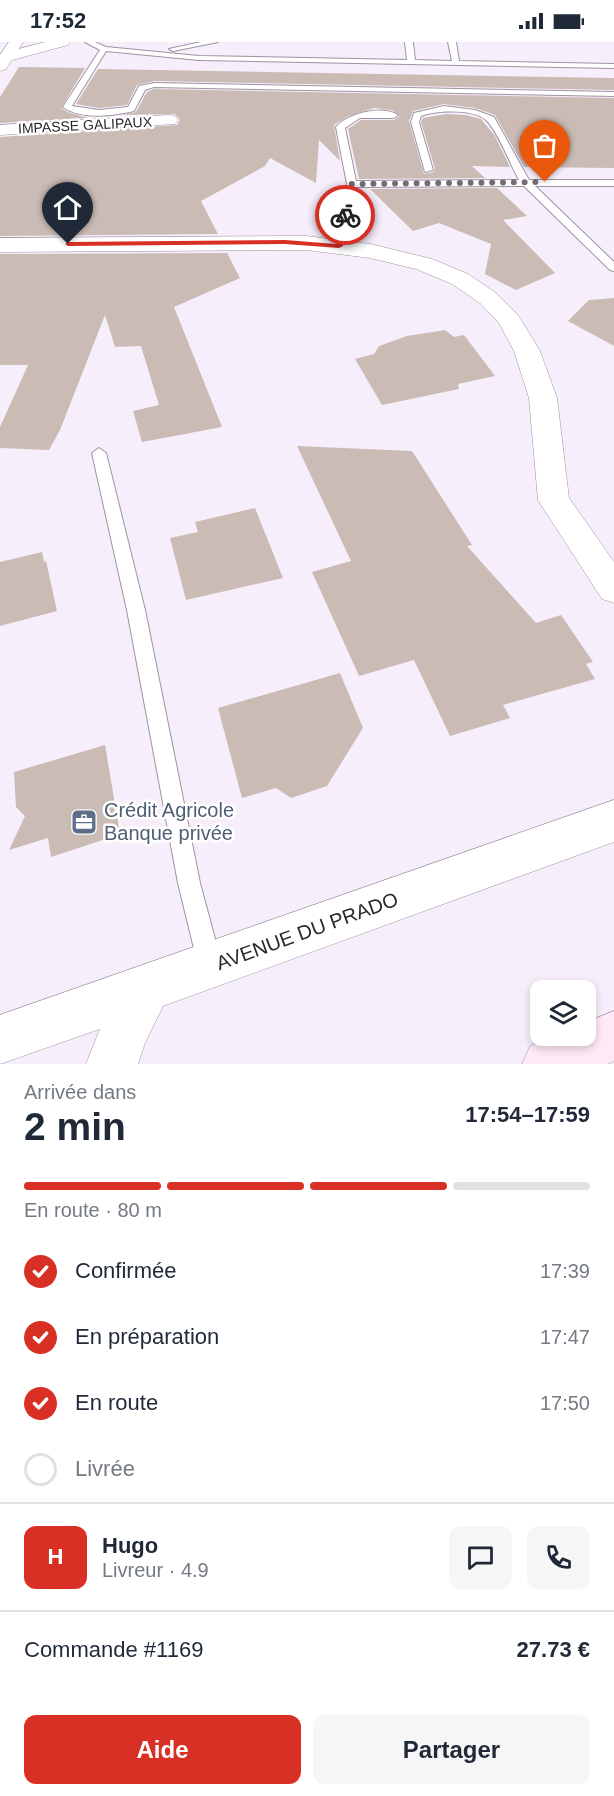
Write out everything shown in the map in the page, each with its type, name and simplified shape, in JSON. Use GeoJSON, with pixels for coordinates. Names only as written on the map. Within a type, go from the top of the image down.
{"type":"FeatureCollection","features":[{"type":"Feature","properties":{"kind":"main road"},"geometry":{"type":"LineString","coordinates":[[548,1064],[614,1036]]}},
{"type":"Feature","properties":{"kind":"street"},"geometry":{"type":"LineString","coordinates":[[3,62],[16,42]]}},
{"type":"Feature","properties":{"kind":"street"},"geometry":{"type":"LineString","coordinates":[[3,62],[63,42]]}},
{"type":"Feature","properties":{"kind":"street","name":"IMPASSE GALIPAUX"},"geometry":{"type":"LineString","coordinates":[[0,130],[169,120]]}},
{"type":"Feature","properties":{"kind":"street"},"geometry":{"type":"LineString","coordinates":[[0,244],[285,242],[339,246],[424,264],[460,279],[488,298],[509,321],[527,351],[543,398],[554,500],[614,590]]}},
{"type":"Feature","properties":{"kind":"street","name":"AVENUE DU PRADO"},"geometry":{"type":"LineString","coordinates":[[0,1040],[614,821]]}},
{"type":"Feature","properties":{"kind":"street"},"geometry":{"type":"LineString","coordinates":[[112,1064],[123,1033],[147,989]]}},
{"type":"Feature","properties":{"kind":"lane"},"geometry":{"type":"LineString","coordinates":[[89,42],[104,49],[199,58],[614,66]]}},
{"type":"Feature","properties":{"kind":"lane"},"geometry":{"type":"LineString","coordinates":[[154,52],[214,42]]}},
{"type":"Feature","properties":{"kind":"lane"},"geometry":{"type":"LineString","coordinates":[[409,42],[411,62]]}},
{"type":"Feature","properties":{"kind":"lane"},"geometry":{"type":"LineString","coordinates":[[452,42],[456,63]]}},
{"type":"Feature","properties":{"kind":"lane"},"geometry":{"type":"LineString","coordinates":[[104,49],[67,107],[77,111],[112,112],[131,109],[142,88],[154,85],[614,94]]}},
{"type":"Feature","properties":{"kind":"lane"},"geometry":{"type":"LineString","coordinates":[[428,170],[415,122],[417,115],[430,110],[459,110],[491,119],[525,182],[614,268]]}},
{"type":"Feature","properties":{"kind":"lane"},"geometry":{"type":"LineString","coordinates":[[339,246],[351,184],[340,127],[346,120],[356,116],[393,115]]}},
{"type":"Feature","properties":{"kind":"lane"},"geometry":{"type":"LineString","coordinates":[[351,184],[614,183]]}},
{"type":"Feature","properties":{"kind":"lane"},"geometry":{"type":"LineString","coordinates":[[99,453],[136,610],[189,883],[210,966]]}},
{"type":"Feature","properties":{"kind":"building"},"geometry":{"type":"Polygon","coordinates":[[[19,67],[85,68],[61,108],[88,118],[0,123],[0,97],[19,67]]]}},
{"type":"Feature","properties":{"kind":"building"},"geometry":{"type":"Polygon","coordinates":[[[98,69],[614,78],[614,90],[154,81],[137,85],[127,105],[99,108],[76,104],[98,69]]]}},
{"type":"Feature","properties":{"kind":"building"},"geometry":{"type":"Polygon","coordinates":[[[154,89],[614,98],[614,168],[524,167],[495,115],[475,108],[444,104],[413,111],[409,121],[424,174],[434,172],[435,169],[421,122],[423,118],[446,114],[466,115],[481,119],[495,136],[510,167],[472,166],[485,178],[359,179],[348,129],[361,120],[394,120],[400,116],[392,110],[375,108],[348,116],[334,125],[340,161],[319,140],[316,183],[270,158],[265,166],[201,201],[218,234],[0,236],[0,137],[177,125],[180,120],[175,114],[123,115],[136,112],[147,92],[154,89]]]}},
{"type":"Feature","properties":{"kind":"building"},"geometry":{"type":"Polygon","coordinates":[[[497,188],[527,216],[503,220],[555,273],[516,290],[485,274],[491,244],[439,223],[413,231],[370,189],[497,188]]]}},
{"type":"Feature","properties":{"kind":"building"},"geometry":{"type":"Polygon","coordinates":[[[227,253],[240,278],[174,307],[222,427],[142,442],[133,411],[159,405],[141,346],[115,347],[105,315],[60,430],[49,450],[0,448],[0,427],[28,365],[0,365],[0,254],[227,253]]]}},
{"type":"Feature","properties":{"kind":"building"},"geometry":{"type":"Polygon","coordinates":[[[614,298],[614,346],[568,321],[589,300],[614,298]]]}},
{"type":"Feature","properties":{"kind":"building"},"geometry":{"type":"Polygon","coordinates":[[[445,330],[454,337],[464,335],[495,376],[458,384],[459,389],[382,405],[355,359],[374,354],[379,346],[407,336],[445,330]]]}},
{"type":"Feature","properties":{"kind":"building"},"geometry":{"type":"Polygon","coordinates":[[[297,446],[412,451],[472,545],[467,546],[536,623],[561,615],[593,662],[586,664],[595,679],[503,705],[510,718],[450,736],[414,660],[359,676],[312,572],[351,561],[297,446]]]}},
{"type":"Feature","properties":{"kind":"building"},"geometry":{"type":"Polygon","coordinates":[[[255,508],[283,578],[186,600],[170,538],[198,532],[195,522],[255,508]]]}},
{"type":"Feature","properties":{"kind":"building"},"geometry":{"type":"Polygon","coordinates":[[[42,552],[57,611],[0,626],[0,562],[42,552]]]}},
{"type":"Feature","properties":{"kind":"building"},"geometry":{"type":"Polygon","coordinates":[[[340,673],[363,728],[327,786],[291,798],[276,788],[242,798],[218,708],[340,673]]]}},
{"type":"Feature","properties":{"kind":"building"},"geometry":{"type":"Polygon","coordinates":[[[105,745],[119,828],[112,837],[51,857],[48,838],[9,850],[25,816],[16,807],[14,772],[105,745]]]}},
{"type":"Feature","properties":{"kind":"way so far"},"geometry":{"type":"LineString","coordinates":[[345,215],[351,184],[545,182]]}},
{"type":"Feature","properties":{"kind":"place","name":"Crédit Agricole Banque privée"},"geometry":{"type":"Point","coordinates":[84,822]}},
{"type":"Feature","properties":{"kind":"route"},"geometry":{"type":"LineString","coordinates":[[68,244],[285,242],[339,246],[345,215]]}}]}
